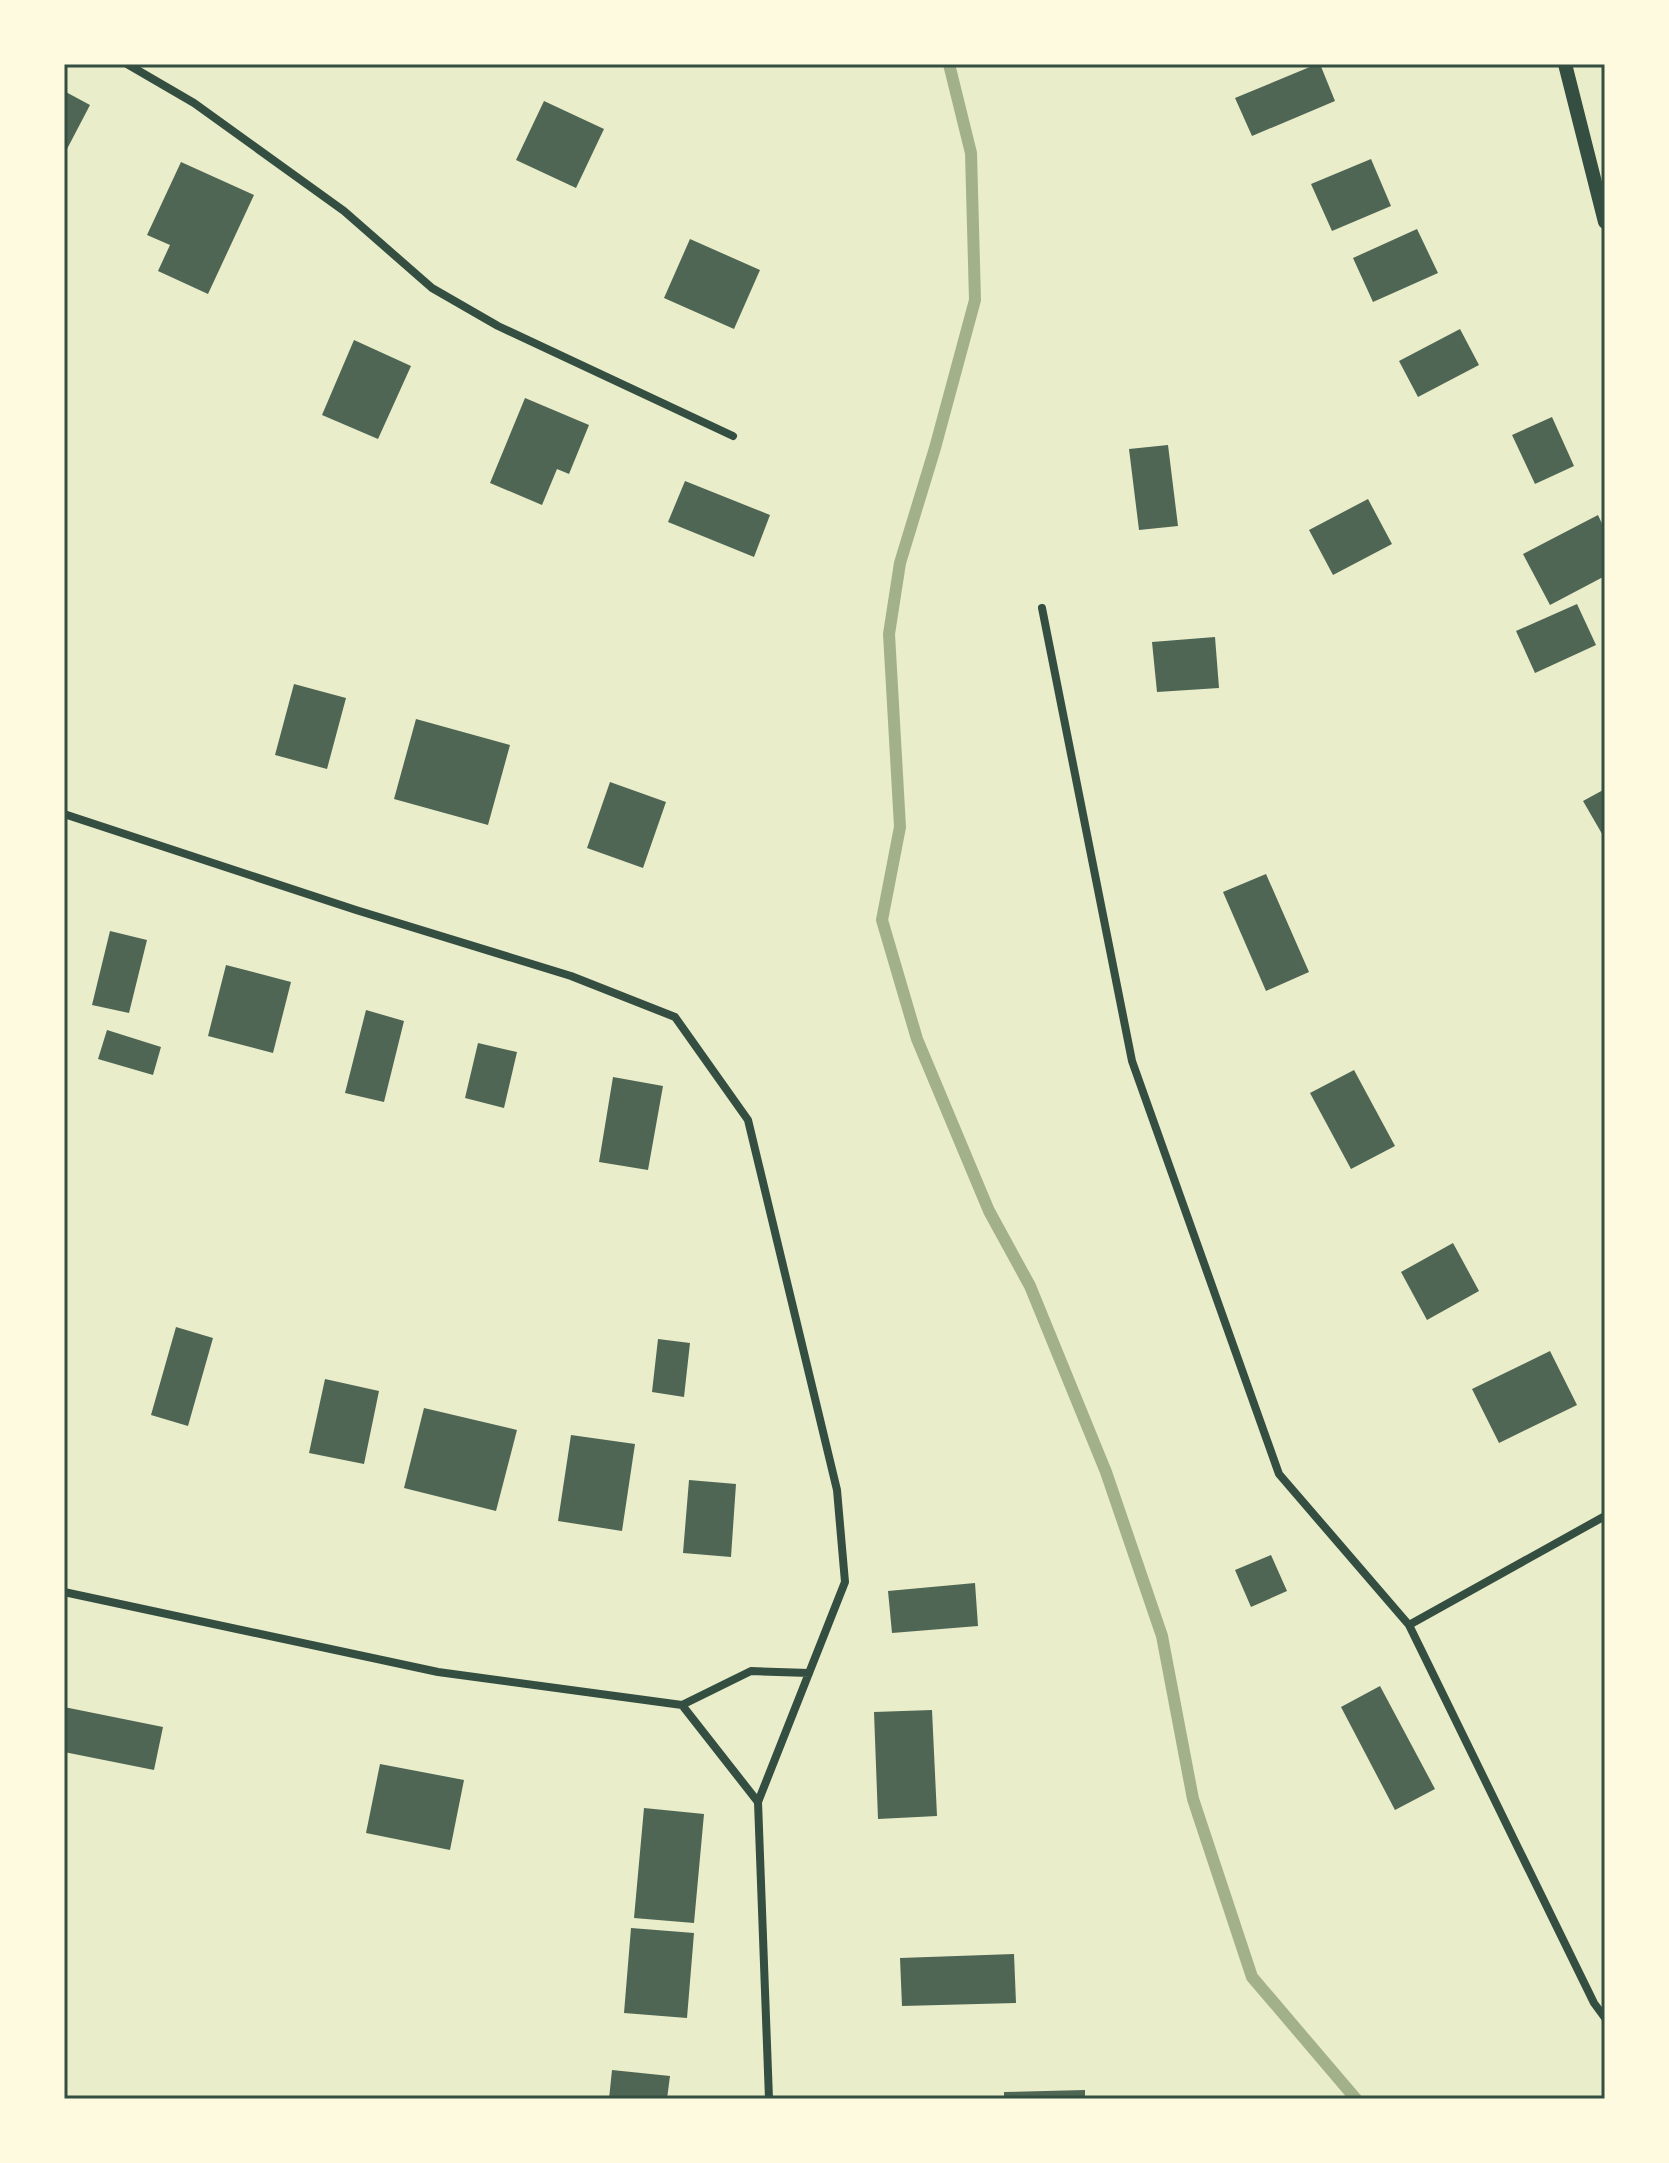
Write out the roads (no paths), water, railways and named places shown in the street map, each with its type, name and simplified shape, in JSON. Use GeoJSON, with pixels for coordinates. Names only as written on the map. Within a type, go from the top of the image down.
{"type":"FeatureCollection","features":[{"type":"Feature","properties":{"kind":"street"},"geometry":{"type":"LineString","coordinates":[[127,64],[194,103],[332,202],[432,288],[498,326],[733,436]]}},
{"type":"Feature","properties":{"kind":"street"},"geometry":{"type":"LineString","coordinates":[[1565,64],[1605,222]]}},
{"type":"Feature","properties":{"kind":"street"},"geometry":{"type":"LineString","coordinates":[[1042,608],[1132,1061],[1273,1459],[1279,1474],[1409,1625],[1587,1989],[1605,2018]]}},
{"type":"Feature","properties":{"kind":"street"},"geometry":{"type":"LineString","coordinates":[[64,814],[356,910],[571,976],[675,1017],[748,1120],[837,1490],[845,1582],[758,1802],[769,2099]]}},
{"type":"Feature","properties":{"kind":"street"},"geometry":{"type":"LineString","coordinates":[[1409,1625],[1605,1516]]}},
{"type":"Feature","properties":{"kind":"street"},"geometry":{"type":"LineString","coordinates":[[64,1592],[438,1672],[682,1705],[751,1671],[809,1673]]}},
{"type":"Feature","properties":{"kind":"street"},"geometry":{"type":"LineString","coordinates":[[682,1705],[758,1802]]}},
{"type":"Feature","properties":{"kind":"waterway"},"geometry":{"type":"LineString","coordinates":[[949,64],[971,153],[975,300],[900,563],[889,634],[900,827],[882,920],[917,1039],[989,1211],[1030,1286],[1106,1472],[1162,1636],[1193,1799],[1252,1977],[1356,2099]]}}]}
